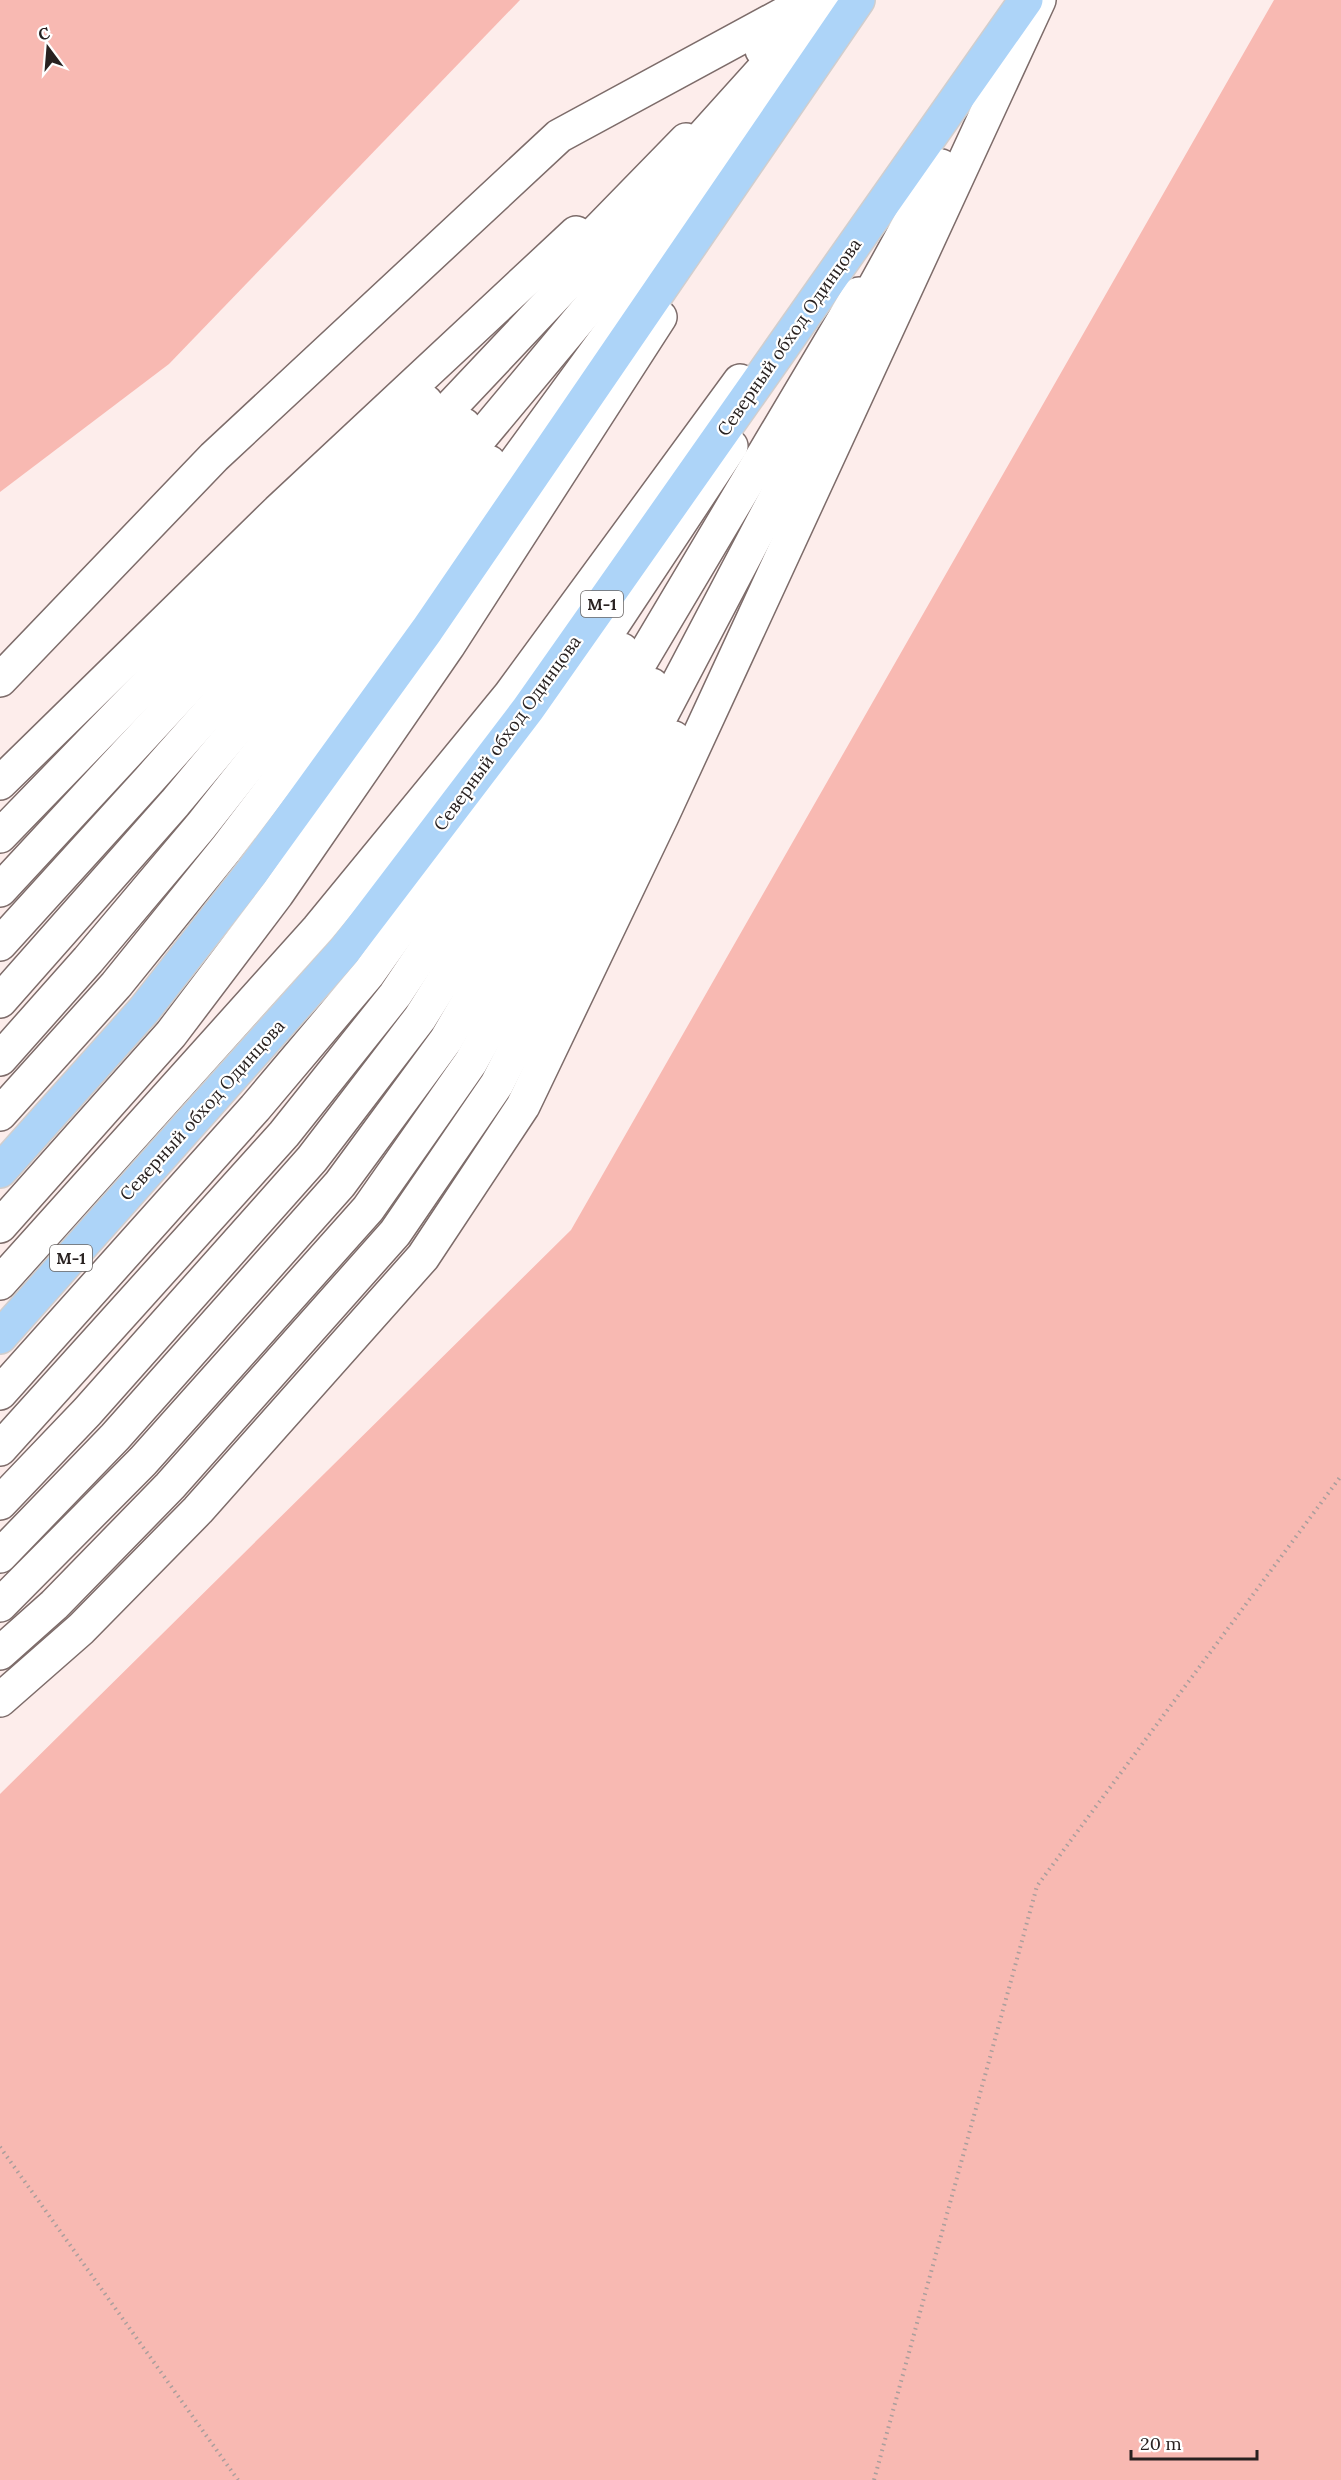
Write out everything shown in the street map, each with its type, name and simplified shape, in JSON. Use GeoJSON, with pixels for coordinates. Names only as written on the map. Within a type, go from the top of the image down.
{"type":"FeatureCollection","features":[{"type":"Feature","properties":{"kind":"highway"},"geometry":{"type":"LineString","coordinates":[[0,1171],[144,1010],[252,872],[427,630],[858,0]]}},
{"type":"Feature","properties":{"kind":"highway","name":"Северный обход Одинцова"},"geometry":{"type":"LineString","coordinates":[[0,1337],[351,942],[528,709],[1032,0]]}},
{"type":"Feature","properties":{"kind":"lane"},"geometry":{"type":"LineString","coordinates":[[0,680],[214,457],[559,136],[811,0]]}},
{"type":"Feature","properties":{"kind":"lane"},"geometry":{"type":"LineString","coordinates":[[0,783],[278,512],[613,199],[811,0]]}},
{"type":"Feature","properties":{"kind":"lane"},"geometry":{"type":"LineString","coordinates":[[0,836],[299,528],[623,207],[819,0]]}},
{"type":"Feature","properties":{"kind":"lane"},"geometry":{"type":"LineString","coordinates":[[0,890],[312,554],[633,214],[826,0]]}},
{"type":"Feature","properties":{"kind":"lane"},"geometry":{"type":"LineString","coordinates":[[0,944],[150,780],[636,231],[833,0]]}},
{"type":"Feature","properties":{"kind":"lane"},"geometry":{"type":"LineString","coordinates":[[0,1001],[175,803],[341,606],[654,230],[840,0]]}},
{"type":"Feature","properties":{"kind":"lane"},"geometry":{"type":"LineString","coordinates":[[0,1059],[88,960],[201,826],[450,511],[846,0]]}},
{"type":"Feature","properties":{"kind":"lane"},"geometry":{"type":"LineString","coordinates":[[0,1114],[116,985],[226,849],[405,612],[852,0]]}},
{"type":"Feature","properties":{"kind":"lane"},"geometry":{"type":"LineString","coordinates":[[0,1226],[171,1034],[277,894],[448,646],[863,0]]}},
{"type":"Feature","properties":{"kind":"lane"},"geometry":{"type":"LineString","coordinates":[[0,1283],[318,929],[510,695],[780,326],[1032,0]]}},
{"type":"Feature","properties":{"kind":"lane"},"geometry":{"type":"LineString","coordinates":[[0,1393],[255,1108],[369,973],[547,724],[1032,0]]}},
{"type":"Feature","properties":{"kind":"lane"},"geometry":{"type":"LineString","coordinates":[[0,1449],[284,1134],[395,995],[566,739],[1032,0]]}},
{"type":"Feature","properties":{"kind":"lane"},"geometry":{"type":"LineString","coordinates":[[0,1503],[87,1412],[312,1159],[420,1018],[585,755],[1032,0]]}},
{"type":"Feature","properties":{"kind":"lane"},"geometry":{"type":"LineString","coordinates":[[0,1556],[115,1437],[340,1184],[446,1040],[604,770],[1032,0]]}},
{"type":"Feature","properties":{"kind":"lane"},"geometry":{"type":"LineString","coordinates":[[0,1605],[143,1461],[368,1209],[471,1062],[635,765],[1032,0]]}},
{"type":"Feature","properties":{"kind":"lane"},"geometry":{"type":"LineString","coordinates":[[0,1653],[54,1605],[170,1486],[396,1233],[497,1084],[654,780],[1032,0]]}},
{"type":"Feature","properties":{"kind":"lane"},"geometry":{"type":"LineString","coordinates":[[0,1700],[81,1629],[198,1510],[415,1266],[523,1106],[672,794],[1032,0]]}},
{"type":"Feature","properties":{"kind":"path"},"geometry":{"type":"LineString","coordinates":[[874,2480],[1037,1886],[1341,1476]]}},
{"type":"Feature","properties":{"kind":"path"},"geometry":{"type":"LineString","coordinates":[[0,2147],[238,2480]]}},
{"type":"Feature","properties":{"kind":"shaded area"},"geometry":{"type":"Polygon","coordinates":[[[0,0],[520,0],[169,364],[0,492],[0,0]]]}},
{"type":"Feature","properties":{"kind":"shaded area"},"geometry":{"type":"Polygon","coordinates":[[[1274,0],[1341,0],[1341,2480],[0,2480],[0,1794],[571,1230],[1274,0]]]}}]}
